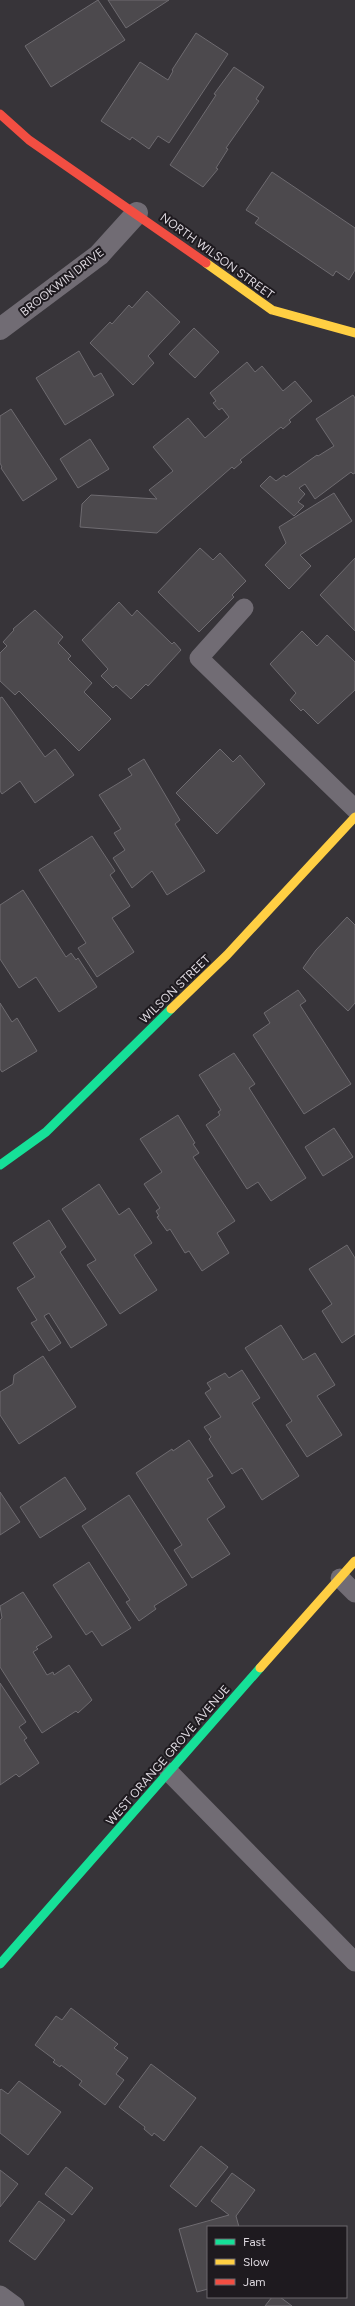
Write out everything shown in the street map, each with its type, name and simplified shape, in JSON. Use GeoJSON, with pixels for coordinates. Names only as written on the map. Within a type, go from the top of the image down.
{"type":"FeatureCollection","features":[{"type":"Feature","properties":{"kind":"street","name":"NORTH WILSON STREET"},"geometry":{"type":"LineString","coordinates":[[0,114],[29,140],[137,213],[272,310],[355,332]]}},
{"type":"Feature","properties":{"kind":"street","name":"BROOKWIN DRIVE"},"geometry":{"type":"LineString","coordinates":[[0,329],[100,255],[137,213]]}},
{"type":"Feature","properties":{"kind":"street","name":"WILSON STREET"},"geometry":{"type":"LineString","coordinates":[[0,1165],[46,1132],[227,955],[355,817]]}},
{"type":"Feature","properties":{"kind":"street","name":"WEST ORANGE GROVE AVENUE"},"geometry":{"type":"LineString","coordinates":[[0,1964],[355,1561]]}},
{"type":"Feature","properties":{"kind":"lane"},"geometry":{"type":"LineString","coordinates":[[244,608],[199,658],[355,809]]}},
{"type":"Feature","properties":{"kind":"lane"},"geometry":{"type":"LineString","coordinates":[[340,1578],[355,1593]]}},
{"type":"Feature","properties":{"kind":"lane"},"geometry":{"type":"LineString","coordinates":[[169,1772],[355,1962]]}},
{"type":"Feature","properties":{"kind":"lane"},"geometry":{"type":"LineString","coordinates":[[0,2295],[15,2306]]}},
{"type":"Feature","properties":{"kind":"building"},"geometry":{"type":"Polygon","coordinates":[[[98,0],[125,40],[51,87],[25,46],[98,0]]]}},
{"type":"Feature","properties":{"kind":"building"},"geometry":{"type":"Polygon","coordinates":[[[108,0],[169,0],[126,28],[108,0]]]}},
{"type":"Feature","properties":{"kind":"building"},"geometry":{"type":"Polygon","coordinates":[[[196,33],[228,54],[169,143],[158,136],[149,149],[132,137],[130,140],[101,121],[140,62],[168,80],[173,71],[172,70],[196,33]]]}},
{"type":"Feature","properties":{"kind":"building"},"geometry":{"type":"Polygon","coordinates":[[[234,67],[264,87],[256,99],[259,101],[226,148],[228,149],[216,168],[218,169],[203,187],[170,165],[216,95],[214,94],[234,67]]]}},
{"type":"Feature","properties":{"kind":"building"},"geometry":{"type":"Polygon","coordinates":[[[272,172],[355,228],[355,270],[349,280],[336,271],[333,276],[255,223],[259,218],[246,210],[272,172]]]}},
{"type":"Feature","properties":{"kind":"building"},"geometry":{"type":"Polygon","coordinates":[[[147,291],[180,322],[148,356],[154,363],[133,385],[90,343],[110,322],[112,324],[129,305],[132,308],[147,291]]]}},
{"type":"Feature","properties":{"kind":"building"},"geometry":{"type":"Polygon","coordinates":[[[194,328],[219,352],[195,378],[169,354],[194,328]]]}},
{"type":"Feature","properties":{"kind":"building"},"geometry":{"type":"Polygon","coordinates":[[[79,351],[94,377],[101,373],[114,395],[65,425],[36,378],[79,351]]]}},
{"type":"Feature","properties":{"kind":"building"},"geometry":{"type":"Polygon","coordinates":[[[247,362],[255,372],[262,366],[283,391],[295,381],[312,401],[289,420],[291,422],[283,429],[281,427],[240,460],[242,462],[234,469],[232,467],[157,533],[80,527],[82,504],[91,495],[157,499],[149,490],[173,471],[153,447],[188,418],[205,438],[229,417],[222,408],[219,410],[213,403],[216,401],[210,393],[247,362]]]}},
{"type":"Feature","properties":{"kind":"building"},"geometry":{"type":"Polygon","coordinates":[[[353,395],[355,398],[355,473],[353,474],[351,472],[315,499],[305,484],[299,488],[305,494],[298,502],[304,506],[294,516],[260,486],[270,476],[276,481],[284,475],[286,477],[317,455],[318,456],[334,446],[316,419],[353,395]]]}},
{"type":"Feature","properties":{"kind":"building"},"geometry":{"type":"Polygon","coordinates":[[[11,409],[57,479],[23,501],[1,468],[0,463],[0,416],[11,409]]]}},
{"type":"Feature","properties":{"kind":"building"},"geometry":{"type":"Polygon","coordinates":[[[90,439],[109,469],[78,488],[60,459],[90,439]]]}},
{"type":"Feature","properties":{"kind":"building"},"geometry":{"type":"Polygon","coordinates":[[[334,493],[352,521],[300,555],[311,566],[289,589],[265,565],[286,543],[279,527],[334,493]]]}},
{"type":"Feature","properties":{"kind":"building"},"geometry":{"type":"Polygon","coordinates":[[[200,548],[213,560],[220,553],[246,581],[232,595],[234,597],[199,632],[158,592],[200,548]]]}},
{"type":"Feature","properties":{"kind":"building"},"geometry":{"type":"Polygon","coordinates":[[[355,558],[355,631],[320,595],[355,558]]]}},
{"type":"Feature","properties":{"kind":"building"},"geometry":{"type":"Polygon","coordinates":[[[119,602],[132,616],[137,610],[172,644],[174,642],[181,650],[148,686],[146,684],[131,699],[116,685],[113,688],[101,676],[108,669],[82,640],[119,602]]]}},
{"type":"Feature","properties":{"kind":"building"},"geometry":{"type":"Polygon","coordinates":[[[35,610],[63,637],[58,643],[71,656],[68,659],[92,683],[84,692],[111,719],[79,751],[19,691],[15,695],[0,681],[0,653],[7,646],[3,642],[14,630],[13,629],[35,610]]]}},
{"type":"Feature","properties":{"kind":"building"},"geometry":{"type":"Polygon","coordinates":[[[302,631],[317,646],[327,635],[355,662],[355,690],[318,724],[303,709],[301,711],[290,700],[296,693],[270,664],[302,631]]]}},
{"type":"Feature","properties":{"kind":"building"},"geometry":{"type":"Polygon","coordinates":[[[2,697],[45,757],[55,749],[74,775],[35,803],[20,781],[2,794],[0,791],[0,698],[2,697]]]}},
{"type":"Feature","properties":{"kind":"building"},"geometry":{"type":"Polygon","coordinates":[[[220,749],[233,762],[240,755],[265,784],[217,834],[176,793],[220,749]]]}},
{"type":"Feature","properties":{"kind":"building"},"geometry":{"type":"Polygon","coordinates":[[[144,759],[180,820],[175,824],[205,871],[167,895],[152,871],[132,888],[113,858],[125,850],[114,833],[121,829],[99,795],[132,775],[128,769],[144,759]]]}},
{"type":"Feature","properties":{"kind":"building"},"geometry":{"type":"Polygon","coordinates":[[[92,836],[115,871],[110,875],[130,906],[112,918],[134,952],[97,977],[78,948],[86,943],[39,870],[92,836]]]}},
{"type":"Feature","properties":{"kind":"building"},"geometry":{"type":"Polygon","coordinates":[[[23,890],[66,957],[71,953],[76,960],[78,958],[97,987],[59,1012],[36,977],[19,988],[0,959],[0,905],[23,890]]]}},
{"type":"Feature","properties":{"kind":"building"},"geometry":{"type":"Polygon","coordinates":[[[347,917],[355,925],[355,1003],[348,1011],[303,968],[316,950],[347,917]]]}},
{"type":"Feature","properties":{"kind":"building"},"geometry":{"type":"Polygon","coordinates":[[[298,990],[306,1001],[300,1005],[351,1084],[304,1114],[253,1035],[270,1023],[264,1013],[298,990]]]}},
{"type":"Feature","properties":{"kind":"building"},"geometry":{"type":"Polygon","coordinates":[[[0,1003],[12,1022],[17,1018],[37,1051],[2,1072],[0,1069],[0,1003]]]}},
{"type":"Feature","properties":{"kind":"building"},"geometry":{"type":"Polygon","coordinates":[[[234,1053],[255,1084],[249,1088],[306,1178],[271,1201],[258,1182],[247,1189],[206,1125],[220,1115],[218,1112],[221,1110],[199,1075],[234,1053]]]}},
{"type":"Feature","properties":{"kind":"building"},"geometry":{"type":"Polygon","coordinates":[[[178,1115],[195,1143],[193,1144],[199,1153],[193,1157],[235,1221],[217,1233],[229,1253],[202,1271],[189,1251],[185,1253],[170,1229],[167,1231],[157,1217],[159,1216],[156,1211],[160,1208],[144,1184],[162,1172],[140,1139],[178,1115]]]}},
{"type":"Feature","properties":{"kind":"building"},"geometry":{"type":"Polygon","coordinates":[[[334,1128],[353,1157],[323,1176],[305,1147],[334,1128]]]}},
{"type":"Feature","properties":{"kind":"building"},"geometry":{"type":"Polygon","coordinates":[[[99,1184],[119,1215],[129,1208],[152,1243],[134,1255],[157,1290],[120,1314],[87,1265],[96,1260],[62,1209],[99,1184]]]}},
{"type":"Feature","properties":{"kind":"building"},"geometry":{"type":"Polygon","coordinates":[[[49,1220],[66,1247],[60,1252],[107,1325],[71,1348],[49,1313],[44,1316],[61,1343],[49,1351],[31,1323],[37,1320],[17,1288],[35,1277],[13,1243],[49,1220]]]}},
{"type":"Feature","properties":{"kind":"building"},"geometry":{"type":"Polygon","coordinates":[[[347,1245],[355,1258],[355,1334],[342,1343],[322,1311],[332,1304],[309,1269],[347,1245]]]}},
{"type":"Feature","properties":{"kind":"building"},"geometry":{"type":"Polygon","coordinates":[[[281,1325],[303,1360],[315,1353],[335,1385],[317,1396],[342,1435],[307,1457],[286,1425],[292,1421],[245,1348],[281,1325]]]}},
{"type":"Feature","properties":{"kind":"building"},"geometry":{"type":"Polygon","coordinates":[[[43,1356],[76,1407],[19,1444],[0,1415],[0,1392],[13,1384],[14,1375],[43,1356]]]}},
{"type":"Feature","properties":{"kind":"building"},"geometry":{"type":"Polygon","coordinates":[[[242,1370],[260,1398],[252,1403],[299,1476],[262,1500],[242,1468],[232,1474],[209,1439],[211,1437],[204,1427],[221,1417],[205,1393],[211,1389],[207,1383],[225,1373],[229,1378],[242,1370]]]}},
{"type":"Feature","properties":{"kind":"building"},"geometry":{"type":"Polygon","coordinates":[[[189,1440],[213,1476],[207,1479],[225,1507],[207,1519],[230,1554],[192,1578],[174,1550],[182,1545],[136,1473],[172,1449],[173,1451],[189,1440]]]}},
{"type":"Feature","properties":{"kind":"building"},"geometry":{"type":"Polygon","coordinates":[[[65,1477],[86,1509],[40,1538],[20,1507],[65,1477]]]}},
{"type":"Feature","properties":{"kind":"building"},"geometry":{"type":"Polygon","coordinates":[[[0,1492],[20,1522],[0,1535],[0,1492]]]}},
{"type":"Feature","properties":{"kind":"building"},"geometry":{"type":"Polygon","coordinates":[[[129,1495],[187,1585],[154,1606],[156,1609],[139,1621],[126,1602],[130,1600],[82,1526],[129,1495]]]}},
{"type":"Feature","properties":{"kind":"building"},"geometry":{"type":"Polygon","coordinates":[[[89,1562],[131,1628],[102,1646],[92,1631],[86,1635],[53,1585],[89,1562]]]}},
{"type":"Feature","properties":{"kind":"building"},"geometry":{"type":"Polygon","coordinates":[[[23,1592],[52,1637],[36,1647],[38,1649],[33,1652],[47,1675],[53,1672],[54,1675],[69,1665],[92,1700],[78,1713],[76,1711],[42,1733],[0,1667],[0,1620],[2,1618],[0,1606],[23,1592]]]}},
{"type":"Feature","properties":{"kind":"building"},"geometry":{"type":"Polygon","coordinates":[[[0,1683],[26,1722],[19,1727],[27,1738],[24,1740],[39,1763],[19,1777],[16,1774],[0,1785],[0,1683]]]}},
{"type":"Feature","properties":{"kind":"building"},"geometry":{"type":"Polygon","coordinates":[[[71,2008],[118,2044],[114,2048],[128,2058],[116,2074],[124,2080],[105,2105],[79,2085],[82,2081],[61,2065],[60,2067],[53,2062],[55,2060],[35,2045],[56,2016],[62,2020],[71,2008]]]}},
{"type":"Feature","properties":{"kind":"building"},"geometry":{"type":"Polygon","coordinates":[[[151,2064],[196,2098],[164,2141],[154,2133],[152,2136],[144,2129],[145,2127],[119,2107],[151,2064]]]}},
{"type":"Feature","properties":{"kind":"building"},"geometry":{"type":"Polygon","coordinates":[[[19,2081],[61,2112],[28,2155],[0,2133],[0,2090],[1,2089],[8,2094],[19,2081]]]}},
{"type":"Feature","properties":{"kind":"building"},"geometry":{"type":"Polygon","coordinates":[[[201,2146],[228,2167],[196,2207],[170,2186],[201,2146]]]}},
{"type":"Feature","properties":{"kind":"building"},"geometry":{"type":"Polygon","coordinates":[[[66,2167],[93,2188],[72,2215],[45,2194],[66,2167]]]}},
{"type":"Feature","properties":{"kind":"building"},"geometry":{"type":"Polygon","coordinates":[[[0,2170],[18,2184],[0,2207],[0,2170]]]}},
{"type":"Feature","properties":{"kind":"building"},"geometry":{"type":"Polygon","coordinates":[[[232,2173],[255,2190],[236,2216],[239,2226],[207,2226],[207,2289],[197,2292],[179,2229],[229,2215],[211,2201],[232,2173]]]}},
{"type":"Feature","properties":{"kind":"building"},"geometry":{"type":"Polygon","coordinates":[[[39,2201],[65,2220],[35,2260],[9,2241],[39,2201]]]}},
{"type":"Feature","properties":{"kind":"building"},"geometry":{"type":"Polygon","coordinates":[[[271,2298],[281,2298],[292,2306],[265,2306],[271,2298]]]}},
{"type":"Feature","properties":{"kind":"traffic: fast"},"geometry":{"type":"LineString","coordinates":[[0,1165],[46,1132],[171,1009]]}},
{"type":"Feature","properties":{"kind":"traffic: fast"},"geometry":{"type":"LineString","coordinates":[[0,1964],[260,1668]]}},
{"type":"Feature","properties":{"kind":"traffic: slow"},"geometry":{"type":"LineString","coordinates":[[206,263],[272,310],[355,333]]}},
{"type":"Feature","properties":{"kind":"traffic: slow"},"geometry":{"type":"LineString","coordinates":[[171,1009],[227,955],[355,817]]}},
{"type":"Feature","properties":{"kind":"traffic: slow"},"geometry":{"type":"LineString","coordinates":[[260,1668],[355,1561]]}},
{"type":"Feature","properties":{"kind":"traffic: jam"},"geometry":{"type":"LineString","coordinates":[[0,114],[29,140],[206,263]]}}]}
